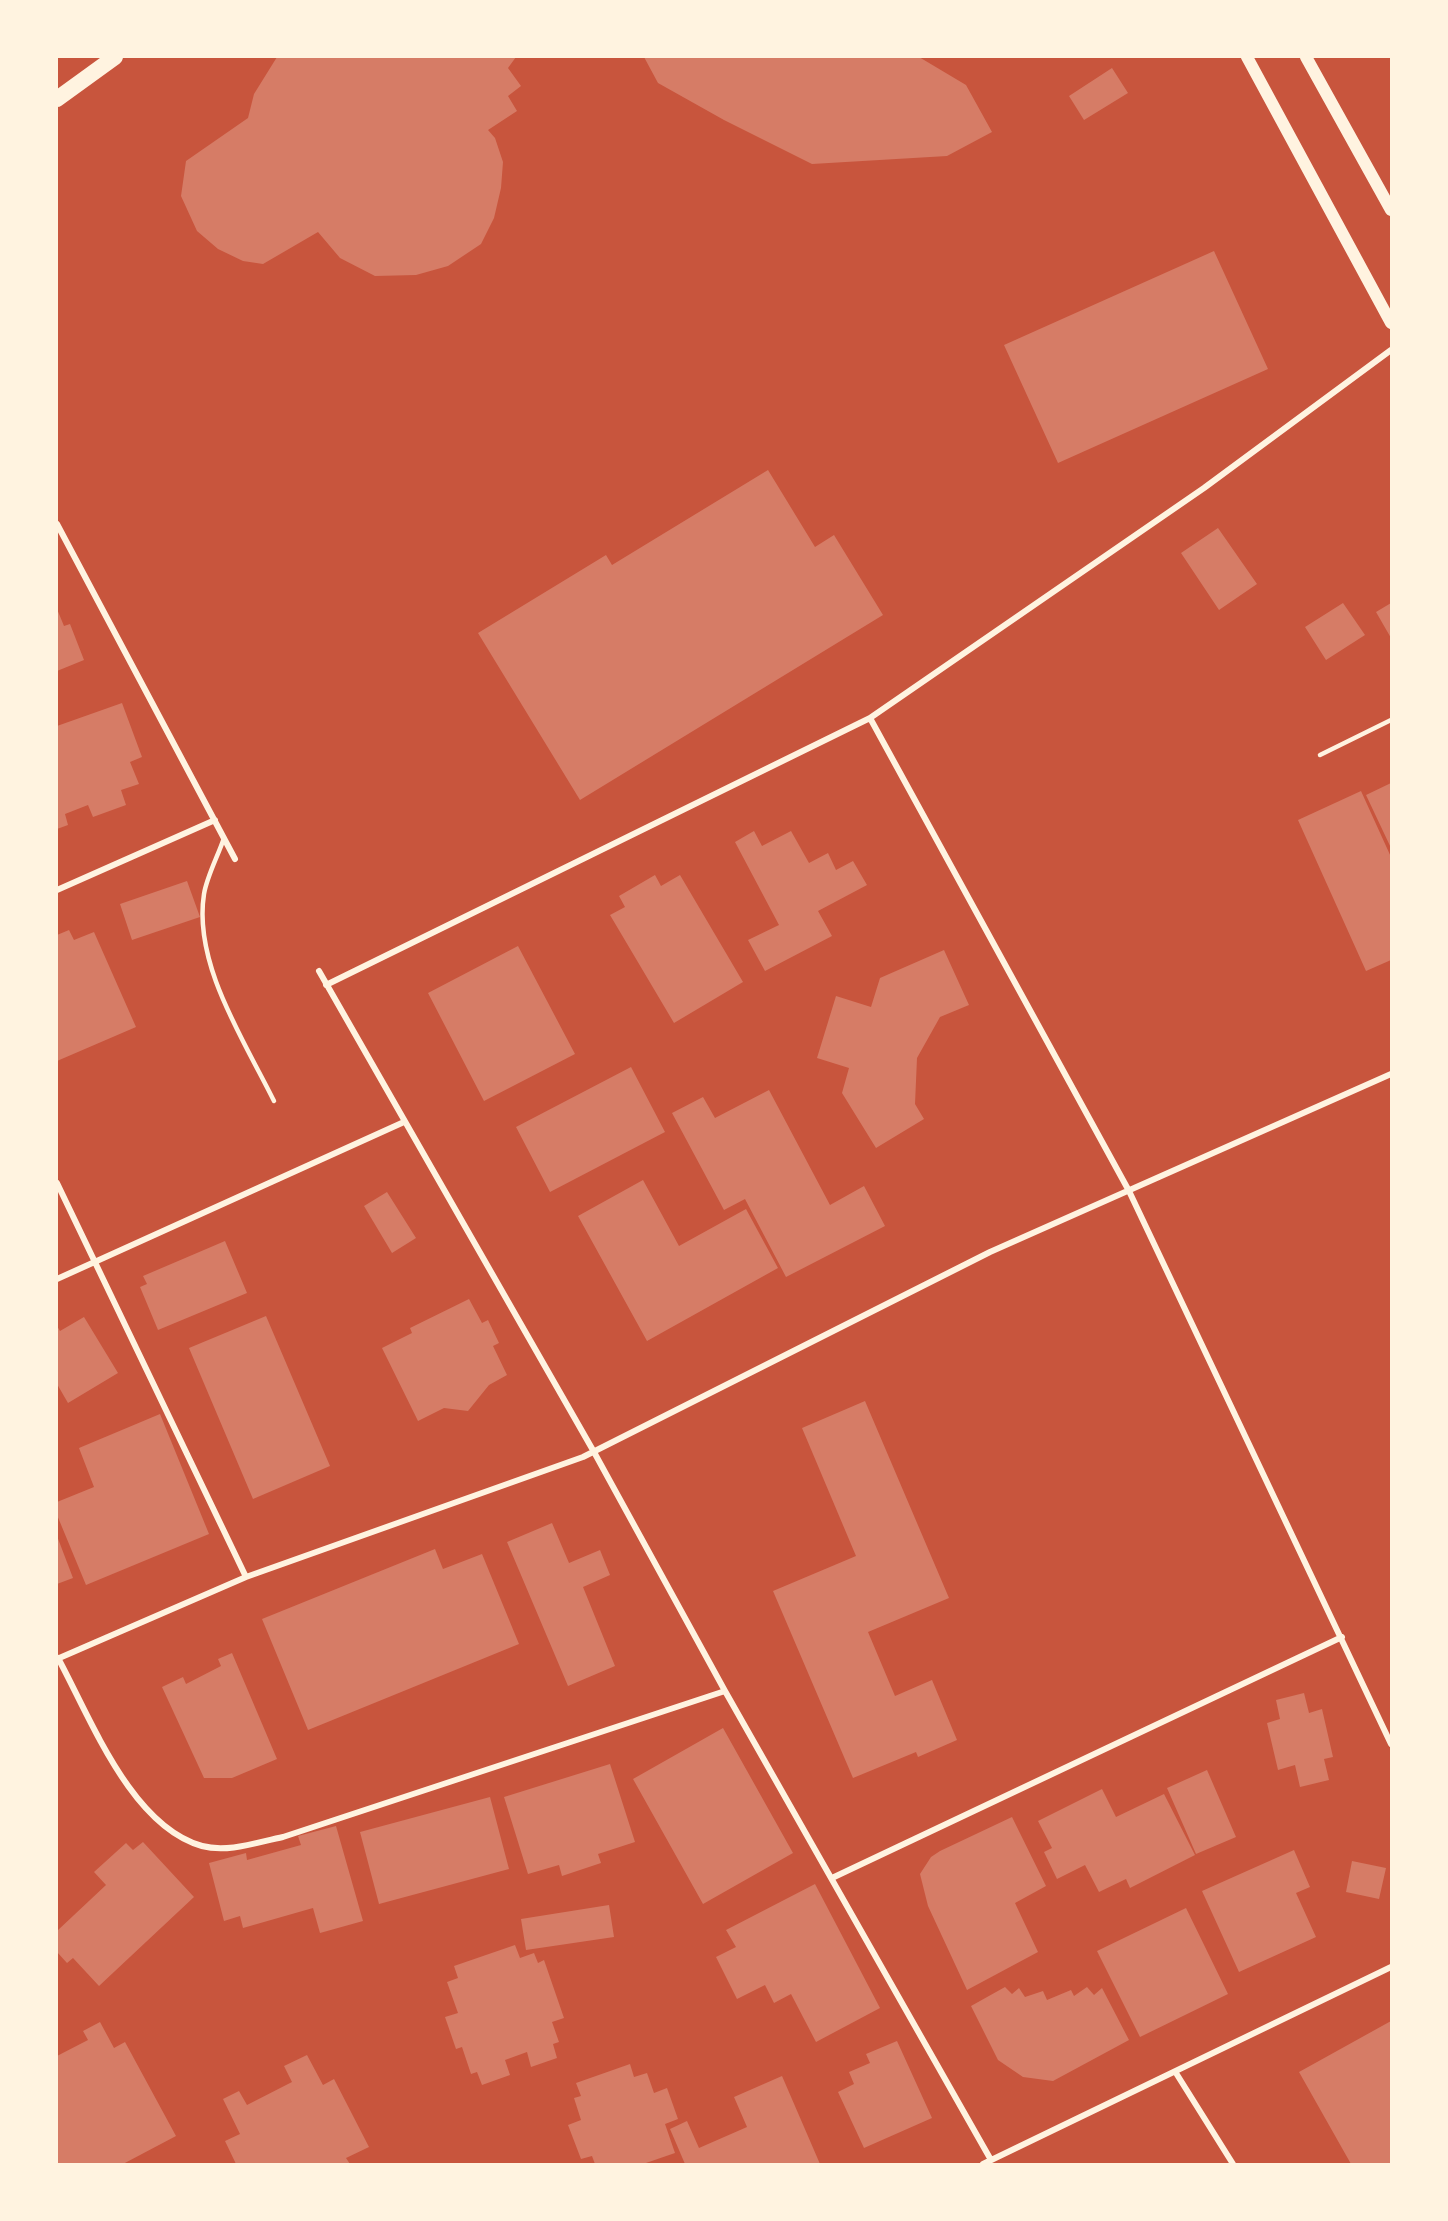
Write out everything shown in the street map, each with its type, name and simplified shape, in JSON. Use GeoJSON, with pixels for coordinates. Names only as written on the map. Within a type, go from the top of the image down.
{"type":"FeatureCollection","features":[{"type":"Feature","properties":{"kind":"highway"},"geometry":{"type":"LineString","coordinates":[[57,99],[115,57]]}},
{"type":"Feature","properties":{"kind":"main road"},"geometry":{"type":"LineString","coordinates":[[1246,57],[1391,323]]}},
{"type":"Feature","properties":{"kind":"main road"},"geometry":{"type":"LineString","coordinates":[[1306,57],[1391,210]]}},
{"type":"Feature","properties":{"kind":"street"},"geometry":{"type":"LineString","coordinates":[[326,985],[870,718],[1204,488],[1391,350]]}},
{"type":"Feature","properties":{"kind":"street"},"geometry":{"type":"LineString","coordinates":[[57,524],[235,859]]}},
{"type":"Feature","properties":{"kind":"street"},"geometry":{"type":"LineString","coordinates":[[870,718],[1129,1191],[1391,1744]]}},
{"type":"Feature","properties":{"kind":"street"},"geometry":{"type":"LineString","coordinates":[[57,890],[215,820]]}},
{"type":"Feature","properties":{"kind":"street"},"geometry":{"type":"LineString","coordinates":[[319,971],[594,1452],[725,1691],[991,2160]]}},
{"type":"Feature","properties":{"kind":"street"},"geometry":{"type":"LineString","coordinates":[[725,1691],[284,1837],[233,1847],[203,1846],[176,1834],[151,1816],[127,1786],[58,1659],[246,1577],[594,1452],[990,1252],[1391,1074]]}},
{"type":"Feature","properties":{"kind":"street"},"geometry":{"type":"LineString","coordinates":[[57,1279],[404,1122]]}},
{"type":"Feature","properties":{"kind":"street"},"geometry":{"type":"LineString","coordinates":[[57,1183],[97,1262],[246,1577]]}},
{"type":"Feature","properties":{"kind":"street"},"geometry":{"type":"LineString","coordinates":[[832,1878],[1342,1637]]}},
{"type":"Feature","properties":{"kind":"street"},"geometry":{"type":"LineString","coordinates":[[983,2164],[1176,2073],[1391,1967]]}},
{"type":"Feature","properties":{"kind":"street"},"geometry":{"type":"LineString","coordinates":[[1176,2073],[1233,2164]]}},
{"type":"Feature","properties":{"kind":"lane"},"geometry":{"type":"LineString","coordinates":[[1320,755],[1391,720]]}},
{"type":"Feature","properties":{"kind":"lane"},"geometry":{"type":"LineString","coordinates":[[224,838],[204,894],[204,927],[208,961],[274,1101]]}},
{"type":"Feature","properties":{"kind":"building"},"geometry":{"type":"Polygon","coordinates":[[[277,57],[516,57],[508,68],[521,86],[508,96],[517,111],[488,130],[495,138],[503,162],[501,188],[494,218],[481,244],[448,266],[416,275],[375,276],[340,258],[318,232],[263,264],[243,261],[218,249],[197,231],[181,196],[186,161],[248,118],[254,94],[277,57]]]}},
{"type":"Feature","properties":{"kind":"building"},"geometry":{"type":"Polygon","coordinates":[[[644,57],[919,57],[966,85],[992,132],[947,156],[812,164],[724,120],[658,83],[644,57]]]}},
{"type":"Feature","properties":{"kind":"building"},"geometry":{"type":"Polygon","coordinates":[[[1112,68],[1128,93],[1084,120],[1069,96],[1112,68]]]}},
{"type":"Feature","properties":{"kind":"building"},"geometry":{"type":"Polygon","coordinates":[[[1214,251],[1268,369],[1058,463],[1004,345],[1214,251]]]}},
{"type":"Feature","properties":{"kind":"building"},"geometry":{"type":"Polygon","coordinates":[[[768,470],[815,547],[834,535],[883,615],[580,800],[478,633],[606,555],[612,565],[768,470]]]}},
{"type":"Feature","properties":{"kind":"building"},"geometry":{"type":"Polygon","coordinates":[[[1218,528],[1257,584],[1219,610],[1181,553],[1218,528]]]}},
{"type":"Feature","properties":{"kind":"building"},"geometry":{"type":"Polygon","coordinates":[[[1343,603],[1365,635],[1326,660],[1305,627],[1343,603]]]}},
{"type":"Feature","properties":{"kind":"building"},"geometry":{"type":"Polygon","coordinates":[[[1391,603],[1391,638],[1376,612],[1391,603]]]}},
{"type":"Feature","properties":{"kind":"building"},"geometry":{"type":"Polygon","coordinates":[[[57,609],[64,626],[70,624],[84,660],[57,671],[57,609]]]}},
{"type":"Feature","properties":{"kind":"building"},"geometry":{"type":"Polygon","coordinates":[[[122,703],[142,757],[130,762],[139,784],[121,790],[126,805],[93,817],[88,805],[65,814],[68,825],[57,829],[57,726],[122,703]]]}},
{"type":"Feature","properties":{"kind":"building"},"geometry":{"type":"Polygon","coordinates":[[[1391,783],[1391,848],[1366,795],[1391,783]]]}},
{"type":"Feature","properties":{"kind":"building"},"geometry":{"type":"Polygon","coordinates":[[[1361,791],[1391,857],[1391,960],[1366,971],[1298,820],[1361,791]]]}},
{"type":"Feature","properties":{"kind":"building"},"geometry":{"type":"Polygon","coordinates":[[[754,831],[762,846],[791,831],[809,863],[828,853],[836,870],[853,861],[867,885],[818,911],[832,936],[765,971],[748,940],[779,925],[735,842],[754,831]]]}},
{"type":"Feature","properties":{"kind":"building"},"geometry":{"type":"Polygon","coordinates":[[[655,875],[661,886],[680,875],[743,982],[674,1023],[610,915],[625,907],[619,896],[655,875]]]}},
{"type":"Feature","properties":{"kind":"building"},"geometry":{"type":"Polygon","coordinates":[[[187,881],[200,917],[132,940],[120,904],[187,881]]]}},
{"type":"Feature","properties":{"kind":"building"},"geometry":{"type":"Polygon","coordinates":[[[69,930],[74,940],[94,932],[136,1027],[57,1061],[57,935],[69,930]]]}},
{"type":"Feature","properties":{"kind":"building"},"geometry":{"type":"Polygon","coordinates":[[[518,946],[575,1054],[484,1101],[428,993],[518,946]]]}},
{"type":"Feature","properties":{"kind":"building"},"geometry":{"type":"Polygon","coordinates":[[[944,950],[969,1005],[940,1017],[917,1058],[915,1104],[924,1119],[876,1148],[842,1093],[849,1068],[817,1058],[836,996],[871,1007],[880,978],[944,950]]]}},
{"type":"Feature","properties":{"kind":"building"},"geometry":{"type":"Polygon","coordinates":[[[631,1067],[665,1132],[550,1192],[516,1127],[631,1067]]]}},
{"type":"Feature","properties":{"kind":"building"},"geometry":{"type":"Polygon","coordinates":[[[769,1090],[830,1205],[864,1186],[885,1226],[786,1277],[745,1199],[724,1210],[672,1113],[703,1097],[715,1118],[769,1090]]]}},
{"type":"Feature","properties":{"kind":"building"},"geometry":{"type":"Polygon","coordinates":[[[643,1180],[679,1246],[746,1209],[778,1268],[647,1341],[578,1216],[643,1180]]]}},
{"type":"Feature","properties":{"kind":"building"},"geometry":{"type":"Polygon","coordinates":[[[387,1192],[416,1238],[392,1253],[364,1206],[387,1192]]]}},
{"type":"Feature","properties":{"kind":"building"},"geometry":{"type":"Polygon","coordinates":[[[225,1241],[247,1293],[158,1330],[140,1287],[147,1284],[143,1276],[225,1241]]]}},
{"type":"Feature","properties":{"kind":"building"},"geometry":{"type":"Polygon","coordinates":[[[469,1299],[482,1323],[488,1320],[499,1343],[493,1346],[507,1375],[489,1385],[468,1411],[444,1408],[418,1421],[382,1348],[412,1333],[410,1328],[469,1299]]]}},
{"type":"Feature","properties":{"kind":"building"},"geometry":{"type":"Polygon","coordinates":[[[266,1316],[330,1466],[253,1499],[189,1348],[266,1316]]]}},
{"type":"Feature","properties":{"kind":"building"},"geometry":{"type":"Polygon","coordinates":[[[84,1317],[118,1373],[68,1403],[57,1384],[57,1326],[60,1331],[84,1317]]]}},
{"type":"Feature","properties":{"kind":"building"},"geometry":{"type":"Polygon","coordinates":[[[865,1401],[949,1598],[868,1632],[895,1696],[932,1680],[957,1740],[918,1757],[916,1752],[853,1778],[773,1591],[856,1556],[802,1428],[865,1401]]]}},
{"type":"Feature","properties":{"kind":"building"},"geometry":{"type":"Polygon","coordinates":[[[160,1414],[209,1534],[86,1585],[57,1515],[57,1502],[94,1487],[79,1448],[160,1414]]]}},
{"type":"Feature","properties":{"kind":"building"},"geometry":{"type":"Polygon","coordinates":[[[552,1523],[569,1563],[600,1550],[610,1575],[583,1587],[615,1666],[568,1686],[507,1542],[552,1523]]]}},
{"type":"Feature","properties":{"kind":"building"},"geometry":{"type":"Polygon","coordinates":[[[57,1536],[73,1578],[57,1584],[57,1536]]]}},
{"type":"Feature","properties":{"kind":"building"},"geometry":{"type":"Polygon","coordinates":[[[435,1549],[443,1569],[482,1554],[519,1644],[308,1730],[262,1619],[435,1549]]]}},
{"type":"Feature","properties":{"kind":"building"},"geometry":{"type":"Polygon","coordinates":[[[232,1653],[277,1759],[232,1778],[204,1778],[162,1687],[183,1677],[186,1684],[221,1666],[218,1659],[232,1653]]]}},
{"type":"Feature","properties":{"kind":"building"},"geometry":{"type":"Polygon","coordinates":[[[1304,1693],[1309,1713],[1322,1709],[1333,1757],[1324,1759],[1329,1780],[1300,1787],[1295,1765],[1278,1770],[1267,1723],[1280,1719],[1276,1700],[1304,1693]]]}},
{"type":"Feature","properties":{"kind":"building"},"geometry":{"type":"Polygon","coordinates":[[[723,1728],[793,1853],[703,1904],[633,1779],[723,1728]]]}},
{"type":"Feature","properties":{"kind":"building"},"geometry":{"type":"Polygon","coordinates":[[[610,1764],[635,1842],[598,1854],[601,1863],[562,1876],[559,1865],[528,1874],[504,1797],[610,1764]]]}},
{"type":"Feature","properties":{"kind":"building"},"geometry":{"type":"Polygon","coordinates":[[[1207,1770],[1236,1837],[1196,1854],[1167,1788],[1207,1770]]]}},
{"type":"Feature","properties":{"kind":"building"},"geometry":{"type":"Polygon","coordinates":[[[1102,1789],[1116,1817],[1164,1794],[1195,1855],[1130,1888],[1126,1879],[1099,1892],[1085,1865],[1057,1879],[1044,1852],[1052,1848],[1038,1821],[1102,1789]]]}},
{"type":"Feature","properties":{"kind":"building"},"geometry":{"type":"Polygon","coordinates":[[[490,1797],[509,1869],[379,1904],[360,1832],[490,1797]]]}},
{"type":"Feature","properties":{"kind":"building"},"geometry":{"type":"Polygon","coordinates":[[[1012,1817],[1046,1886],[1015,1903],[1038,1952],[967,1990],[928,1906],[920,1874],[931,1857],[940,1851],[1012,1817]]]}},
{"type":"Feature","properties":{"kind":"building"},"geometry":{"type":"Polygon","coordinates":[[[336,1826],[363,1921],[320,1933],[313,1908],[243,1928],[240,1916],[224,1921],[209,1863],[246,1853],[247,1860],[301,1845],[298,1836],[336,1826]]]}},
{"type":"Feature","properties":{"kind":"building"},"geometry":{"type":"Polygon","coordinates":[[[143,1842],[194,1897],[99,1986],[73,1958],[67,1963],[57,1952],[57,1931],[106,1885],[94,1872],[126,1843],[133,1850],[143,1842]]]}},
{"type":"Feature","properties":{"kind":"building"},"geometry":{"type":"Polygon","coordinates":[[[1294,1850],[1310,1887],[1296,1893],[1316,1937],[1239,1972],[1202,1891],[1294,1850]]]}},
{"type":"Feature","properties":{"kind":"building"},"geometry":{"type":"Polygon","coordinates":[[[1352,1861],[1386,1868],[1379,1899],[1346,1892],[1352,1861]]]}},
{"type":"Feature","properties":{"kind":"building"},"geometry":{"type":"Polygon","coordinates":[[[815,1884],[880,2008],[816,2042],[791,1994],[774,2003],[765,1985],[737,1999],[716,1957],[736,1947],[726,1930],[815,1884]]]}},
{"type":"Feature","properties":{"kind":"building"},"geometry":{"type":"Polygon","coordinates":[[[609,1905],[614,1937],[526,1950],[521,1919],[609,1905]]]}},
{"type":"Feature","properties":{"kind":"building"},"geometry":{"type":"Polygon","coordinates":[[[1186,1908],[1228,1994],[1140,2037],[1097,1951],[1186,1908]]]}},
{"type":"Feature","properties":{"kind":"building"},"geometry":{"type":"Polygon","coordinates":[[[515,1945],[520,1958],[534,1953],[538,1963],[544,1960],[564,2018],[552,2022],[559,2042],[553,2044],[557,2058],[531,2067],[527,2052],[505,2060],[510,2075],[482,2085],[477,2072],[471,2074],[462,2047],[456,2049],[445,2017],[458,2013],[447,1982],[458,1978],[454,1966],[515,1945]]]}},
{"type":"Feature","properties":{"kind":"building"},"geometry":{"type":"Polygon","coordinates":[[[1005,1987],[1012,1994],[1019,1988],[1025,1997],[1043,1991],[1047,2000],[1071,1990],[1074,1996],[1087,1987],[1094,1995],[1102,1988],[1129,2040],[1053,2081],[1023,2077],[998,2060],[971,2006],[1005,1987]]]}},
{"type":"Feature","properties":{"kind":"building"},"geometry":{"type":"Polygon","coordinates":[[[1391,2021],[1391,2164],[1351,2164],[1299,2072],[1391,2021]]]}},
{"type":"Feature","properties":{"kind":"building"},"geometry":{"type":"Polygon","coordinates":[[[100,2022],[114,2048],[125,2042],[176,2136],[123,2164],[57,2164],[57,2056],[88,2040],[83,2031],[100,2022]]]}},
{"type":"Feature","properties":{"kind":"building"},"geometry":{"type":"Polygon","coordinates":[[[897,2041],[932,2118],[864,2148],[838,2092],[854,2084],[849,2072],[870,2063],[866,2054],[897,2041]]]}},
{"type":"Feature","properties":{"kind":"building"},"geometry":{"type":"Polygon","coordinates":[[[307,2055],[323,2085],[334,2079],[369,2147],[346,2158],[350,2164],[236,2164],[225,2141],[240,2134],[223,2099],[239,2091],[247,2105],[292,2082],[284,2066],[307,2055]]]}},
{"type":"Feature","properties":{"kind":"building"},"geometry":{"type":"Polygon","coordinates":[[[630,2064],[634,2077],[647,2073],[654,2093],[667,2088],[678,2119],[665,2124],[675,2153],[643,2164],[595,2164],[592,2156],[581,2159],[568,2125],[581,2120],[574,2098],[581,2096],[576,2083],[630,2064]]]}},
{"type":"Feature","properties":{"kind":"building"},"geometry":{"type":"Polygon","coordinates":[[[782,2076],[820,2164],[685,2164],[670,2129],[687,2121],[699,2148],[747,2127],[734,2097],[782,2076]]]}}]}
